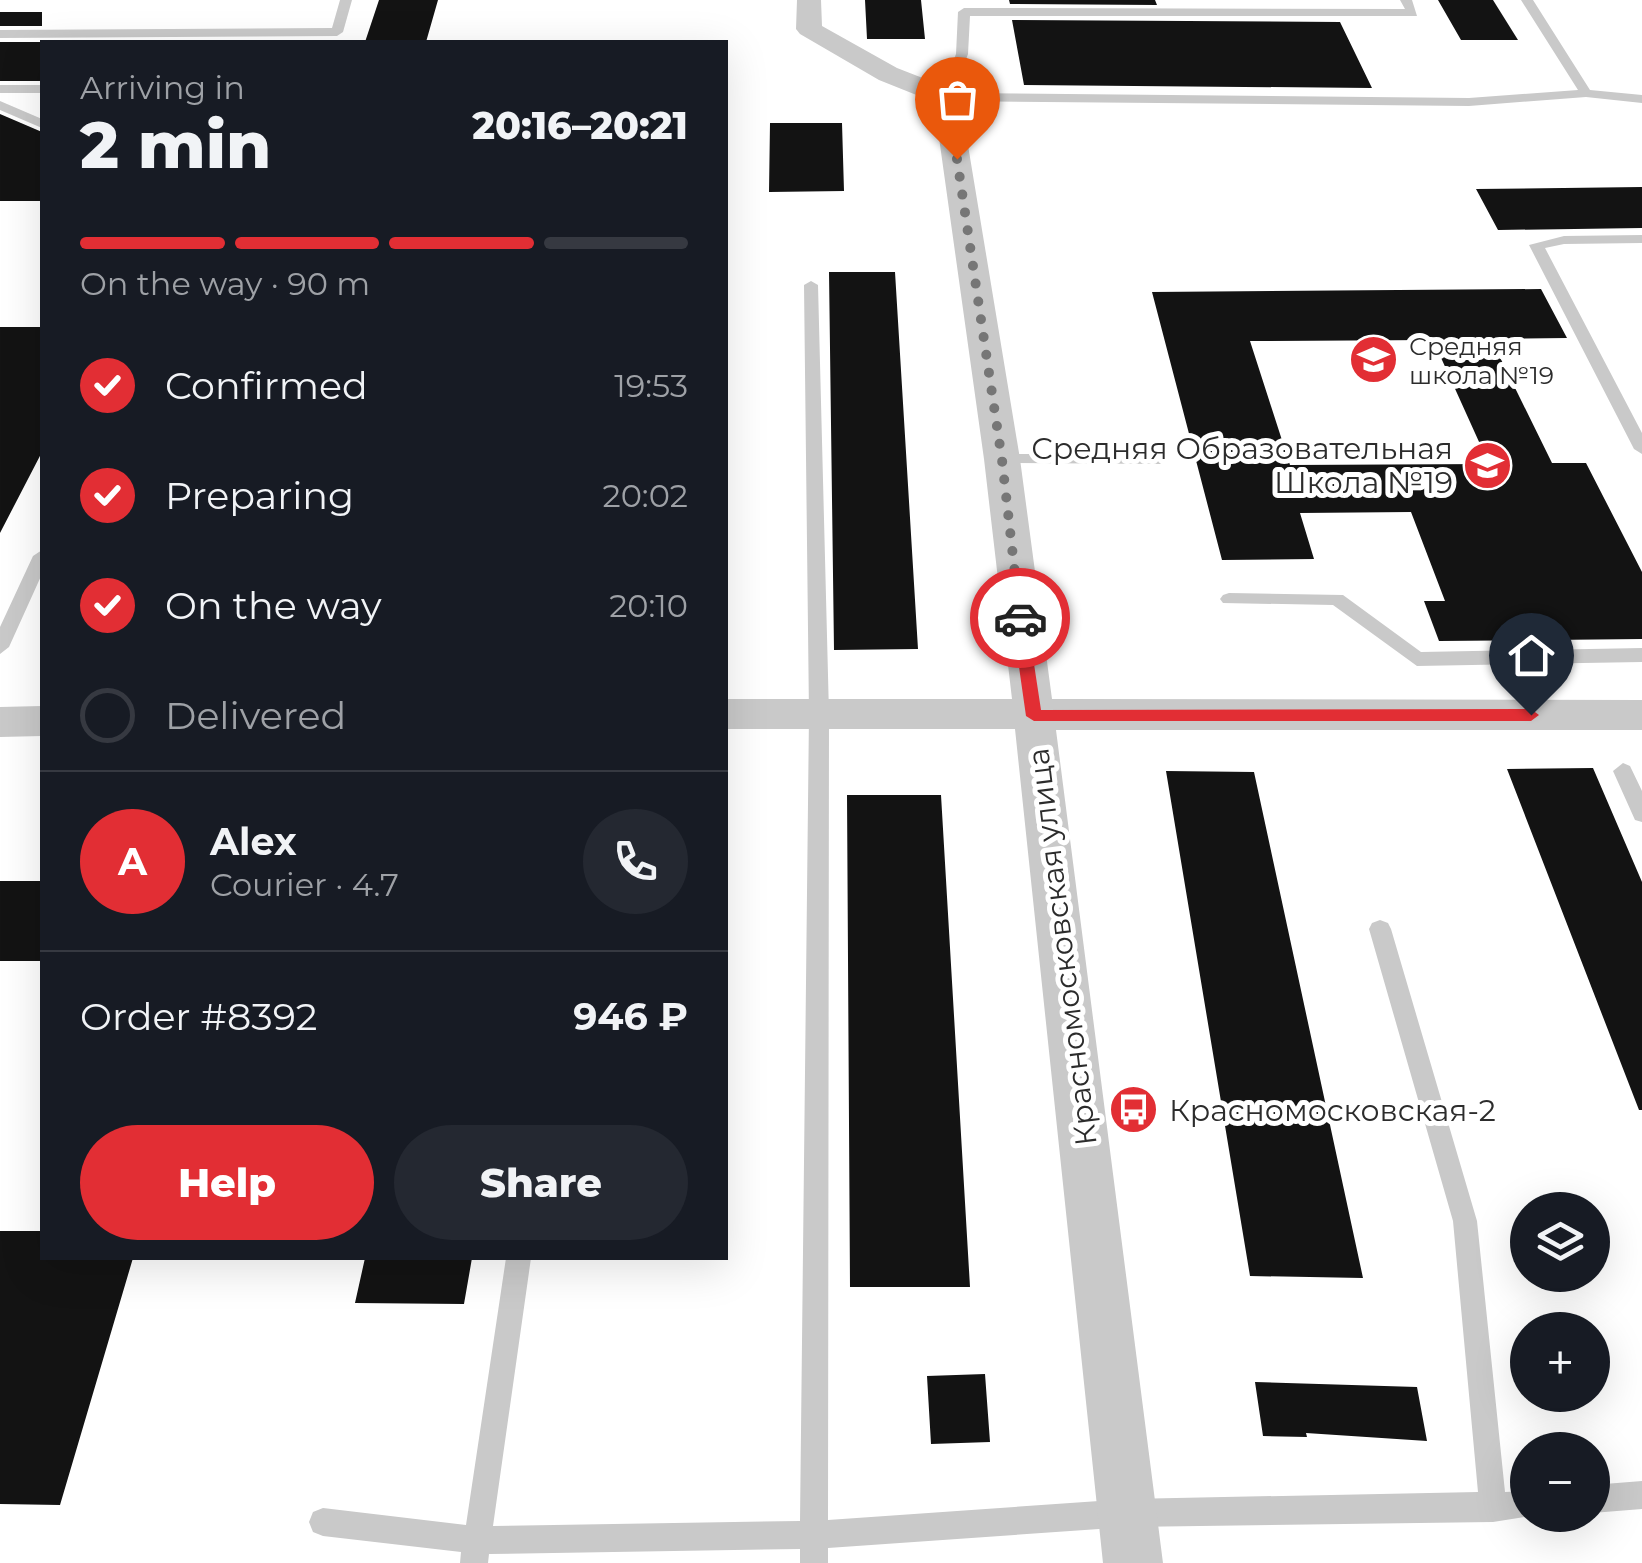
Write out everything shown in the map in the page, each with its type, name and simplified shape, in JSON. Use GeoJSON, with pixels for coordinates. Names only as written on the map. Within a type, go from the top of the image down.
{"type":"FeatureCollection","features":[{"type":"Feature","properties":{"kind":"street"},"geometry":{"type":"LineString","coordinates":[[809,0],[808,30],[888,74],[946,97]]}},
{"type":"Feature","properties":{"kind":"street","name":"Красномосковская улица"},"geometry":{"type":"LineString","coordinates":[[946,97],[1002,460],[1130,1538]]}},
{"type":"Feature","properties":{"kind":"street"},"geometry":{"type":"LineString","coordinates":[[728,714],[1642,714]]}},
{"type":"Feature","properties":{"kind":"street"},"geometry":{"type":"LineString","coordinates":[[0,722],[40,721]]}},
{"type":"Feature","properties":{"kind":"lane"},"geometry":{"type":"LineString","coordinates":[[0,34],[337,32],[346,0]]}},
{"type":"Feature","properties":{"kind":"lane"},"geometry":{"type":"LineString","coordinates":[[1406,0],[1413,13],[1191,6],[963,6],[962,54],[946,97],[1469,102],[1586,93],[1642,99]]}},
{"type":"Feature","properties":{"kind":"lane"},"geometry":{"type":"LineString","coordinates":[[1526,0],[1586,93]]}},
{"type":"Feature","properties":{"kind":"lane"},"geometry":{"type":"LineString","coordinates":[[0,89],[40,89]]}},
{"type":"Feature","properties":{"kind":"lane"},"geometry":{"type":"LineString","coordinates":[[0,105],[40,123]]}},
{"type":"Feature","properties":{"kind":"lane"},"geometry":{"type":"LineString","coordinates":[[1642,239],[1564,240],[1536,245],[1642,449]]}},
{"type":"Feature","properties":{"kind":"lane"},"geometry":{"type":"LineString","coordinates":[[811,285],[819,714],[814,1549]]}},
{"type":"Feature","properties":{"kind":"lane"},"geometry":{"type":"LineString","coordinates":[[1002,460],[1160,459]]}},
{"type":"Feature","properties":{"kind":"lane"},"geometry":{"type":"LineString","coordinates":[[0,647],[40,560]]}},
{"type":"Feature","properties":{"kind":"lane"},"geometry":{"type":"LineString","coordinates":[[1229,599],[1337,599],[1417,659],[1642,655]]}},
{"type":"Feature","properties":{"kind":"lane"},"geometry":{"type":"LineString","coordinates":[[1623,771],[1642,814]]}},
{"type":"Feature","properties":{"kind":"lane"},"geometry":{"type":"LineString","coordinates":[[1380,929],[1465,1221],[1493,1508]]}},
{"type":"Feature","properties":{"kind":"lane"},"geometry":{"type":"LineString","coordinates":[[476,1552],[518,1260]]}},
{"type":"Feature","properties":{"kind":"lane"},"geometry":{"type":"LineString","coordinates":[[1610,1497],[1642,1494]]}},
{"type":"Feature","properties":{"kind":"lane"},"geometry":{"type":"LineString","coordinates":[[323,1522],[476,1552],[814,1549],[1130,1538],[1510,1507]]}},
{"type":"Feature","properties":{"kind":"building"},"geometry":{"type":"Polygon","coordinates":[[[379,0],[438,0],[427,40],[366,40],[379,0]]]}},
{"type":"Feature","properties":{"kind":"building"},"geometry":{"type":"Polygon","coordinates":[[[865,0],[921,0],[925,39],[867,39],[865,0]]]}},
{"type":"Feature","properties":{"kind":"building"},"geometry":{"type":"Polygon","coordinates":[[[1009,0],[1155,0],[1157,5],[1010,4],[1009,0]]]}},
{"type":"Feature","properties":{"kind":"building"},"geometry":{"type":"Polygon","coordinates":[[[1438,0],[1493,0],[1518,40],[1461,40],[1438,0]]]}},
{"type":"Feature","properties":{"kind":"building"},"geometry":{"type":"Polygon","coordinates":[[[0,12],[42,12],[42,26],[0,26],[0,12]]]}},
{"type":"Feature","properties":{"kind":"building"},"geometry":{"type":"Polygon","coordinates":[[[1012,20],[1340,22],[1372,88],[1024,85],[1012,20]]]}},
{"type":"Feature","properties":{"kind":"building"},"geometry":{"type":"Polygon","coordinates":[[[0,42],[40,42],[40,81],[0,81],[0,42]]]}},
{"type":"Feature","properties":{"kind":"building"},"geometry":{"type":"Polygon","coordinates":[[[0,114],[40,131],[40,201],[0,201],[0,114]]]}},
{"type":"Feature","properties":{"kind":"building"},"geometry":{"type":"Polygon","coordinates":[[[770,123],[842,123],[844,191],[769,192],[770,123]]]}},
{"type":"Feature","properties":{"kind":"building"},"geometry":{"type":"Polygon","coordinates":[[[1642,187],[1642,228],[1498,230],[1476,189],[1642,187]]]}},
{"type":"Feature","properties":{"kind":"building"},"geometry":{"type":"Polygon","coordinates":[[[829,272],[895,272],[918,649],[834,650],[829,272]]]}},
{"type":"Feature","properties":{"kind":"building","name":"Средняя Образовательная Школа №19"},"geometry":{"type":"Polygon","coordinates":[[[1541,289],[1567,338],[1491,339],[1552,463],[1586,463],[1642,572],[1642,639],[1439,641],[1424,601],[1445,601],[1411,512],[1300,513],[1314,559],[1222,560],[1152,292],[1541,289]],[[1433,340],[1250,341],[1290,465],[1489,464],[1433,340]]]}},
{"type":"Feature","properties":{"kind":"building"},"geometry":{"type":"Polygon","coordinates":[[[0,327],[40,327],[40,456],[0,533],[0,327]]]}},
{"type":"Feature","properties":{"kind":"building"},"geometry":{"type":"Polygon","coordinates":[[[1593,768],[1642,882],[1642,1110],[1507,769],[1593,768]]]}},
{"type":"Feature","properties":{"kind":"building"},"geometry":{"type":"Polygon","coordinates":[[[1166,771],[1254,772],[1363,1278],[1250,1276],[1166,771]]]}},
{"type":"Feature","properties":{"kind":"building"},"geometry":{"type":"Polygon","coordinates":[[[847,795],[941,795],[970,1287],[850,1287],[847,795]]]}},
{"type":"Feature","properties":{"kind":"building"},"geometry":{"type":"Polygon","coordinates":[[[0,881],[40,881],[40,961],[0,961],[0,881]]]}},
{"type":"Feature","properties":{"kind":"building"},"geometry":{"type":"Polygon","coordinates":[[[0,1231],[40,1231],[40,1260],[132,1260],[60,1505],[0,1504],[0,1231]]]}},
{"type":"Feature","properties":{"kind":"building"},"geometry":{"type":"Polygon","coordinates":[[[365,1260],[472,1260],[464,1304],[355,1303],[365,1260]]]}},
{"type":"Feature","properties":{"kind":"building"},"geometry":{"type":"Polygon","coordinates":[[[985,1374],[990,1442],[931,1444],[927,1376],[985,1374]]]}},
{"type":"Feature","properties":{"kind":"building"},"geometry":{"type":"Polygon","coordinates":[[[1255,1382],[1417,1387],[1427,1441],[1306,1433],[1307,1437],[1263,1436],[1255,1382]]]}},
{"type":"Feature","properties":{"kind":"way so far"},"geometry":{"type":"LineString","coordinates":[[957,159],[1002,460],[1020,618]]}},
{"type":"Feature","properties":{"kind":"place","name":"Средняя школа №19"},"geometry":{"type":"Point","coordinates":[1374,360]}},
{"type":"Feature","properties":{"kind":"place","name":"Средняя Образовательная Школа №19"},"geometry":{"type":"Point","coordinates":[1488,465]}},
{"type":"Feature","properties":{"kind":"place","name":"Красномосковская-2"},"geometry":{"type":"Point","coordinates":[1134,1110]}},
{"type":"Feature","properties":{"kind":"route"},"geometry":{"type":"LineString","coordinates":[[1020,618],[1034,716],[1531,715]]}}]}
